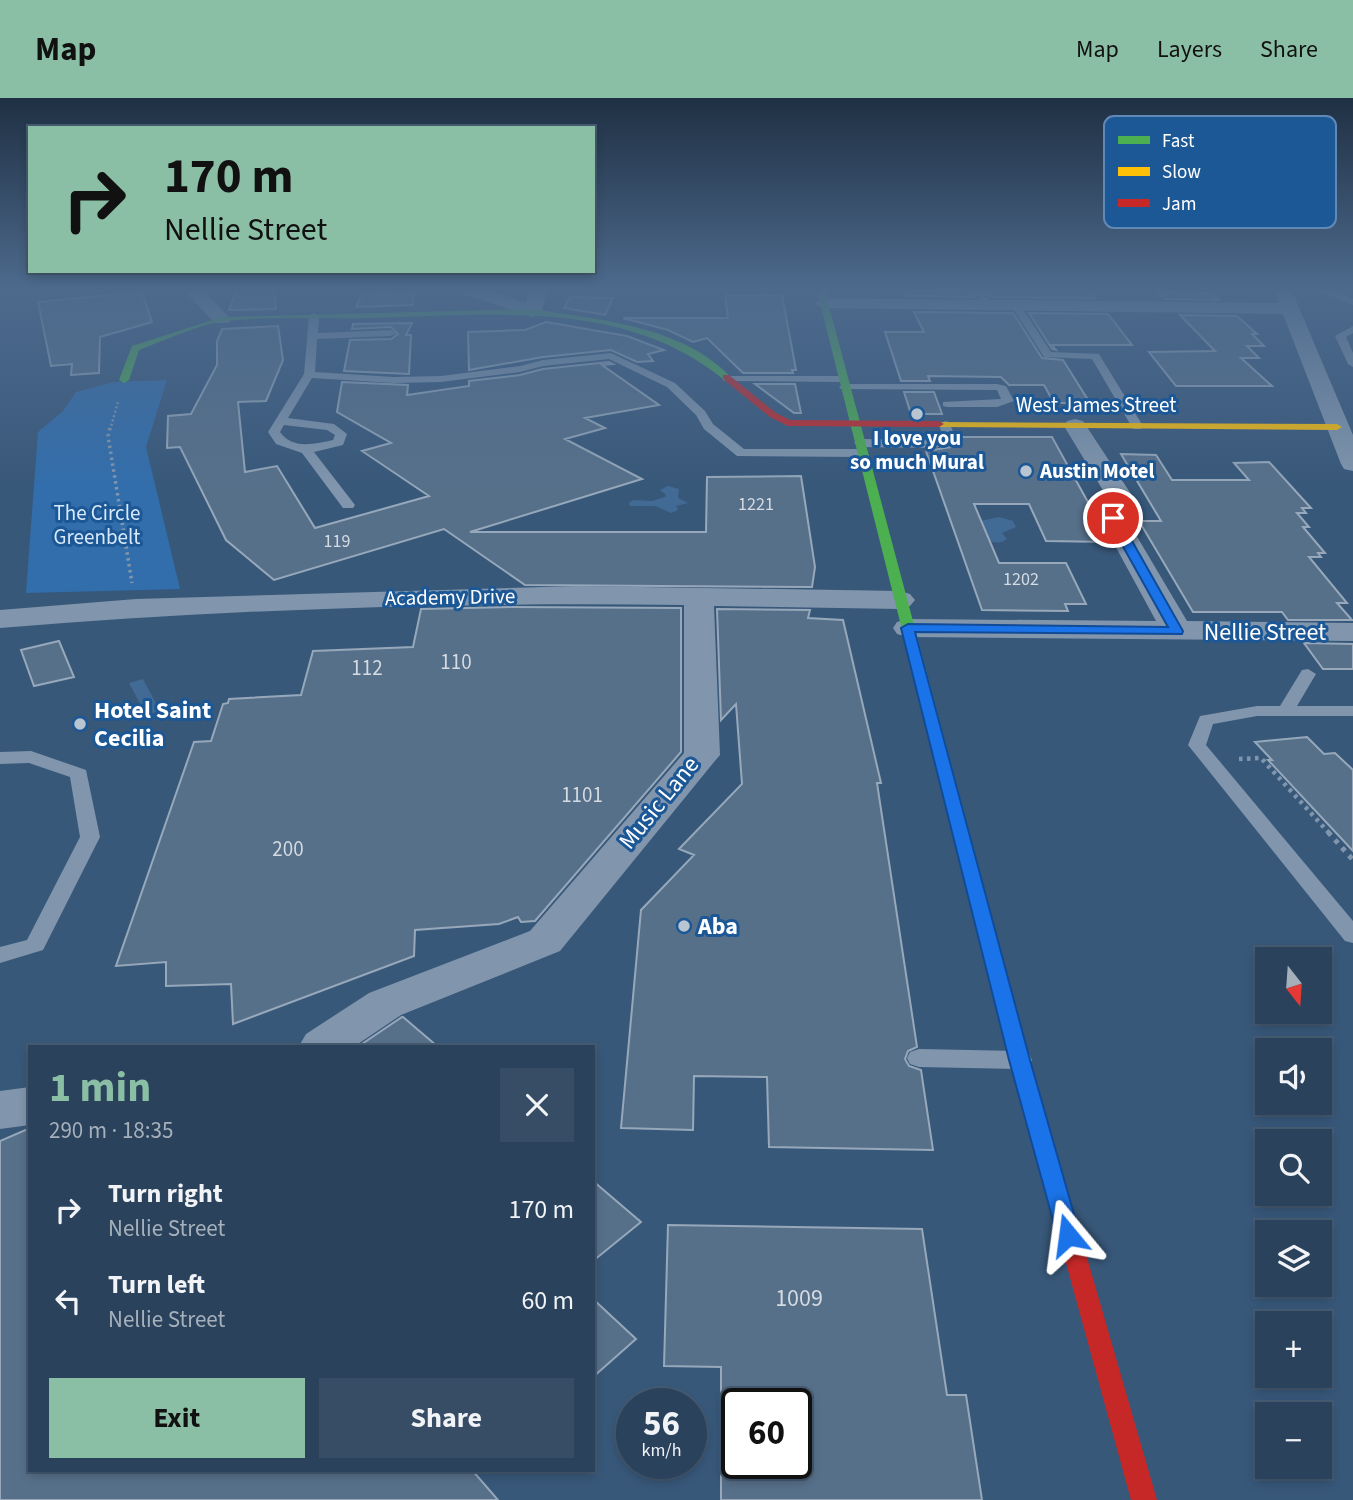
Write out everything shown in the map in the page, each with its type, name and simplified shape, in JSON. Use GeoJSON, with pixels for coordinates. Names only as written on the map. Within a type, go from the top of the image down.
{"type":"FeatureCollection","features":[{"type":"Feature","properties":{"kind":"street","name":"West James Street"},"geometry":{"type":"LineString","coordinates":[[124,380],[132,356]]}},
{"type":"Feature","properties":{"kind":"street","name":"West James Street"},"geometry":{"type":"LineString","coordinates":[[699,356],[780,420],[802,424],[1337,427]]}},
{"type":"Feature","properties":{"kind":"street"},"geometry":{"type":"LineString","coordinates":[[837,356],[1020,1060],[1144,1500]]}},
{"type":"Feature","properties":{"kind":"street"},"geometry":{"type":"LineString","coordinates":[[1309,356],[1353,464]]}},
{"type":"Feature","properties":{"kind":"street","name":"Nellie Street"},"geometry":{"type":"LineString","coordinates":[[1075,426],[1177,631]]}},
{"type":"Feature","properties":{"kind":"street","name":"Academy Drive"},"geometry":{"type":"LineString","coordinates":[[0,619],[136,608],[405,598],[579,595],[699,597],[904,614]]}},
{"type":"Feature","properties":{"kind":"street","name":"Music Lane"},"geometry":{"type":"LineString","coordinates":[[324,1045],[385,1004],[545,941],[702,755],[699,597]]}},
{"type":"Feature","properties":{"kind":"street","name":"Nellie Street"},"geometry":{"type":"LineString","coordinates":[[904,614],[1177,631],[1353,632]]}},
{"type":"Feature","properties":{"kind":"street"},"geometry":{"type":"LineString","coordinates":[[0,1110],[28,1106]]}},
{"type":"Feature","properties":{"kind":"lane"},"geometry":{"type":"LineString","coordinates":[[281,421],[330,427],[341,434],[339,442],[306,450],[280,441],[274,432],[309,375],[310,356]]}},
{"type":"Feature","properties":{"kind":"lane"},"geometry":{"type":"LineString","coordinates":[[309,375],[394,380],[441,379],[607,356]]}},
{"type":"Feature","properties":{"kind":"lane"},"geometry":{"type":"LineString","coordinates":[[612,356],[671,386],[701,413],[708,426],[741,453],[935,444],[946,441],[949,436],[945,425]]}},
{"type":"Feature","properties":{"kind":"lane"},"geometry":{"type":"LineString","coordinates":[[1095,356],[1137,426]]}},
{"type":"Feature","properties":{"kind":"lane"},"geometry":{"type":"LineString","coordinates":[[728,379],[997,387],[1002,388],[1008,401],[997,404],[947,404]]}},
{"type":"Feature","properties":{"kind":"lane"},"geometry":{"type":"LineString","coordinates":[[306,450],[348,505]]}},
{"type":"Feature","properties":{"kind":"lane"},"geometry":{"type":"LineString","coordinates":[[1285,711],[1308,674]]}},
{"type":"Feature","properties":{"kind":"lane"},"geometry":{"type":"LineString","coordinates":[[1353,711],[1257,711],[1206,720],[1198,745],[1353,936]]}},
{"type":"Feature","properties":{"kind":"lane"},"geometry":{"type":"LineString","coordinates":[[0,758],[31,757],[79,774],[90,837],[35,945],[0,955]]}},
{"type":"Feature","properties":{"kind":"lane"},"geometry":{"type":"LineString","coordinates":[[919,1058],[1020,1060]]}},
{"type":"Feature","properties":{"kind":"path"},"geometry":{"type":"LineString","coordinates":[[124,380],[108,436],[136,608]]}},
{"type":"Feature","properties":{"kind":"path"},"geometry":{"type":"LineString","coordinates":[[1230,752],[1236,759],[1261,758],[1353,860]]}},
{"type":"Feature","properties":{"kind":"green space","name":"The Circle Greenbelt"},"geometry":{"type":"Polygon","coordinates":[[[167,380],[146,447],[180,589],[26,593],[38,432],[63,411],[76,392],[113,382],[167,380]]]}},
{"type":"Feature","properties":{"kind":"shaded area"},"geometry":{"type":"Polygon","coordinates":[[[668,486],[679,489],[678,498],[688,503],[676,506],[678,510],[671,513],[655,506],[630,506],[629,503],[633,500],[652,501],[665,497],[660,490],[668,486]]]}},
{"type":"Feature","properties":{"kind":"shaded area"},"geometry":{"type":"Polygon","coordinates":[[[999,517],[1013,521],[1016,527],[1002,533],[1007,539],[1002,542],[984,539],[980,521],[999,517]]]}},
{"type":"Feature","properties":{"kind":"shaded area"},"geometry":{"type":"Polygon","coordinates":[[[143,679],[160,711],[146,715],[129,683],[143,679]]]}},
{"type":"Feature","properties":{"kind":"building"},"geometry":{"type":"Polygon","coordinates":[[[49,356],[99,356],[99,373],[71,375],[72,364],[51,366],[49,356]]]}},
{"type":"Feature","properties":{"kind":"building"},"geometry":{"type":"Polygon","coordinates":[[[217,356],[282,356],[266,401],[238,402],[245,472],[277,466],[315,528],[429,496],[362,451],[391,443],[337,412],[342,382],[408,385],[407,395],[469,386],[469,381],[609,362],[613,364],[602,365],[659,405],[585,418],[605,428],[565,439],[642,479],[470,532],[706,532],[707,477],[801,476],[815,567],[812,587],[525,585],[444,529],[274,580],[226,540],[180,447],[167,448],[168,416],[191,414],[217,365],[217,356]]]}},
{"type":"Feature","properties":{"kind":"building"},"geometry":{"type":"Polygon","coordinates":[[[347,356],[410,356],[409,374],[344,371],[347,356]]]}},
{"type":"Feature","properties":{"kind":"building"},"geometry":{"type":"Polygon","coordinates":[[[469,356],[549,356],[543,357],[469,370],[469,356]]]}},
{"type":"Feature","properties":{"kind":"building"},"geometry":{"type":"Polygon","coordinates":[[[625,356],[650,356],[653,361],[637,362],[625,356]]]}},
{"type":"Feature","properties":{"kind":"building"},"geometry":{"type":"Polygon","coordinates":[[[726,356],[793,356],[796,370],[792,370],[793,373],[743,373],[726,356]]]}},
{"type":"Feature","properties":{"kind":"building"},"geometry":{"type":"Polygon","coordinates":[[[893,356],[1041,356],[1063,360],[1090,403],[1054,403],[1044,385],[1009,385],[1001,377],[928,376],[930,381],[901,381],[893,356]]]}},
{"type":"Feature","properties":{"kind":"building"},"geometry":{"type":"Polygon","coordinates":[[[1153,356],[1257,356],[1259,358],[1241,358],[1272,386],[1176,386],[1153,356]]]}},
{"type":"Feature","properties":{"kind":"building"},"geometry":{"type":"Polygon","coordinates":[[[755,384],[795,384],[801,413],[794,413],[755,384]]]}},
{"type":"Feature","properties":{"kind":"building"},"geometry":{"type":"Polygon","coordinates":[[[904,392],[934,392],[942,414],[911,414],[904,392]]]}},
{"type":"Feature","properties":{"kind":"building"},"geometry":{"type":"Polygon","coordinates":[[[957,437],[1052,437],[1110,542],[1046,541],[1029,504],[974,504],[999,563],[1066,563],[1086,604],[1065,604],[1068,611],[982,610],[926,451],[951,447],[957,437]]]}},
{"type":"Feature","properties":{"kind":"building"},"geometry":{"type":"Polygon","coordinates":[[[1121,454],[1156,455],[1172,480],[1249,480],[1234,463],[1269,462],[1311,508],[1302,508],[1306,513],[1297,513],[1309,527],[1303,527],[1325,553],[1318,553],[1321,557],[1309,557],[1347,603],[1337,603],[1352,620],[1288,620],[1282,612],[1193,612],[1139,521],[1161,521],[1121,454]]]}},
{"type":"Feature","properties":{"kind":"building"},"geometry":{"type":"Polygon","coordinates":[[[681,608],[681,752],[535,921],[521,922],[518,917],[499,924],[415,930],[414,956],[233,1024],[231,984],[166,986],[166,962],[116,966],[194,742],[211,741],[223,704],[228,703],[229,699],[301,695],[313,651],[413,647],[421,609],[681,608]]]}},
{"type":"Feature","properties":{"kind":"building"},"geometry":{"type":"Polygon","coordinates":[[[717,609],[810,610],[808,618],[843,620],[881,783],[877,783],[917,1047],[908,1051],[905,1059],[909,1066],[921,1070],[933,1150],[769,1147],[767,1077],[694,1076],[693,1130],[621,1128],[641,910],[694,855],[679,849],[742,784],[736,704],[721,720],[717,609]]]}},
{"type":"Feature","properties":{"kind":"building"},"geometry":{"type":"Polygon","coordinates":[[[59,641],[74,677],[34,686],[21,650],[59,641]]]}},
{"type":"Feature","properties":{"kind":"building"},"geometry":{"type":"Polygon","coordinates":[[[1304,643],[1353,644],[1353,669],[1323,669],[1304,643]]]}},
{"type":"Feature","properties":{"kind":"building"},"geometry":{"type":"Polygon","coordinates":[[[1307,737],[1324,754],[1335,753],[1353,770],[1353,851],[1268,760],[1272,760],[1255,742],[1307,737]]]}},
{"type":"Feature","properties":{"kind":"building"},"geometry":{"type":"Polygon","coordinates":[[[402,1017],[436,1045],[360,1045],[402,1017]]]}},
{"type":"Feature","properties":{"kind":"building"},"geometry":{"type":"Polygon","coordinates":[[[28,1129],[28,1472],[474,1472],[498,1500],[0,1500],[0,1141],[28,1129]]]}},
{"type":"Feature","properties":{"kind":"building"},"geometry":{"type":"Polygon","coordinates":[[[595,1183],[641,1222],[595,1259],[595,1183]]]}},
{"type":"Feature","properties":{"kind":"building"},"geometry":{"type":"Polygon","coordinates":[[[668,1225],[922,1229],[947,1395],[966,1395],[982,1500],[721,1500],[721,1479],[812,1479],[812,1388],[721,1388],[721,1367],[664,1366],[668,1225]]]}},
{"type":"Feature","properties":{"kind":"building"},"geometry":{"type":"Polygon","coordinates":[[[595,1301],[636,1339],[595,1375],[595,1301]]]}},
{"type":"Feature","properties":{"kind":"traffic: fast"},"geometry":{"type":"LineString","coordinates":[[124,380],[132,356]]}},
{"type":"Feature","properties":{"kind":"traffic: fast"},"geometry":{"type":"LineString","coordinates":[[699,356],[726,377]]}},
{"type":"Feature","properties":{"kind":"traffic: fast"},"geometry":{"type":"LineString","coordinates":[[838,356],[1020,1060],[1068,1230]]}},
{"type":"Feature","properties":{"kind":"traffic: slow"},"geometry":{"type":"LineString","coordinates":[[939,424],[1337,427]]}},
{"type":"Feature","properties":{"kind":"traffic: jam"},"geometry":{"type":"LineString","coordinates":[[726,377],[773,415],[788,423],[939,424]]}},
{"type":"Feature","properties":{"kind":"traffic: jam"},"geometry":{"type":"LineString","coordinates":[[1068,1230],[1144,1500]]}},
{"type":"Feature","properties":{"kind":"place","name":"I love you so much Mural"},"geometry":{"type":"Point","coordinates":[917,414]}},
{"type":"Feature","properties":{"kind":"place","name":"Austin Motel"},"geometry":{"type":"Point","coordinates":[1026,471]}},
{"type":"Feature","properties":{"kind":"place","name":"Hotel Saint Cecilia"},"geometry":{"type":"Point","coordinates":[80,724]}},
{"type":"Feature","properties":{"kind":"place","name":"Aba"},"geometry":{"type":"Point","coordinates":[684,926]}},
{"type":"Feature","properties":{"kind":"route"},"geometry":{"type":"LineString","coordinates":[[1068,1235],[908,628],[1177,631],[1113,518]]}}]}
